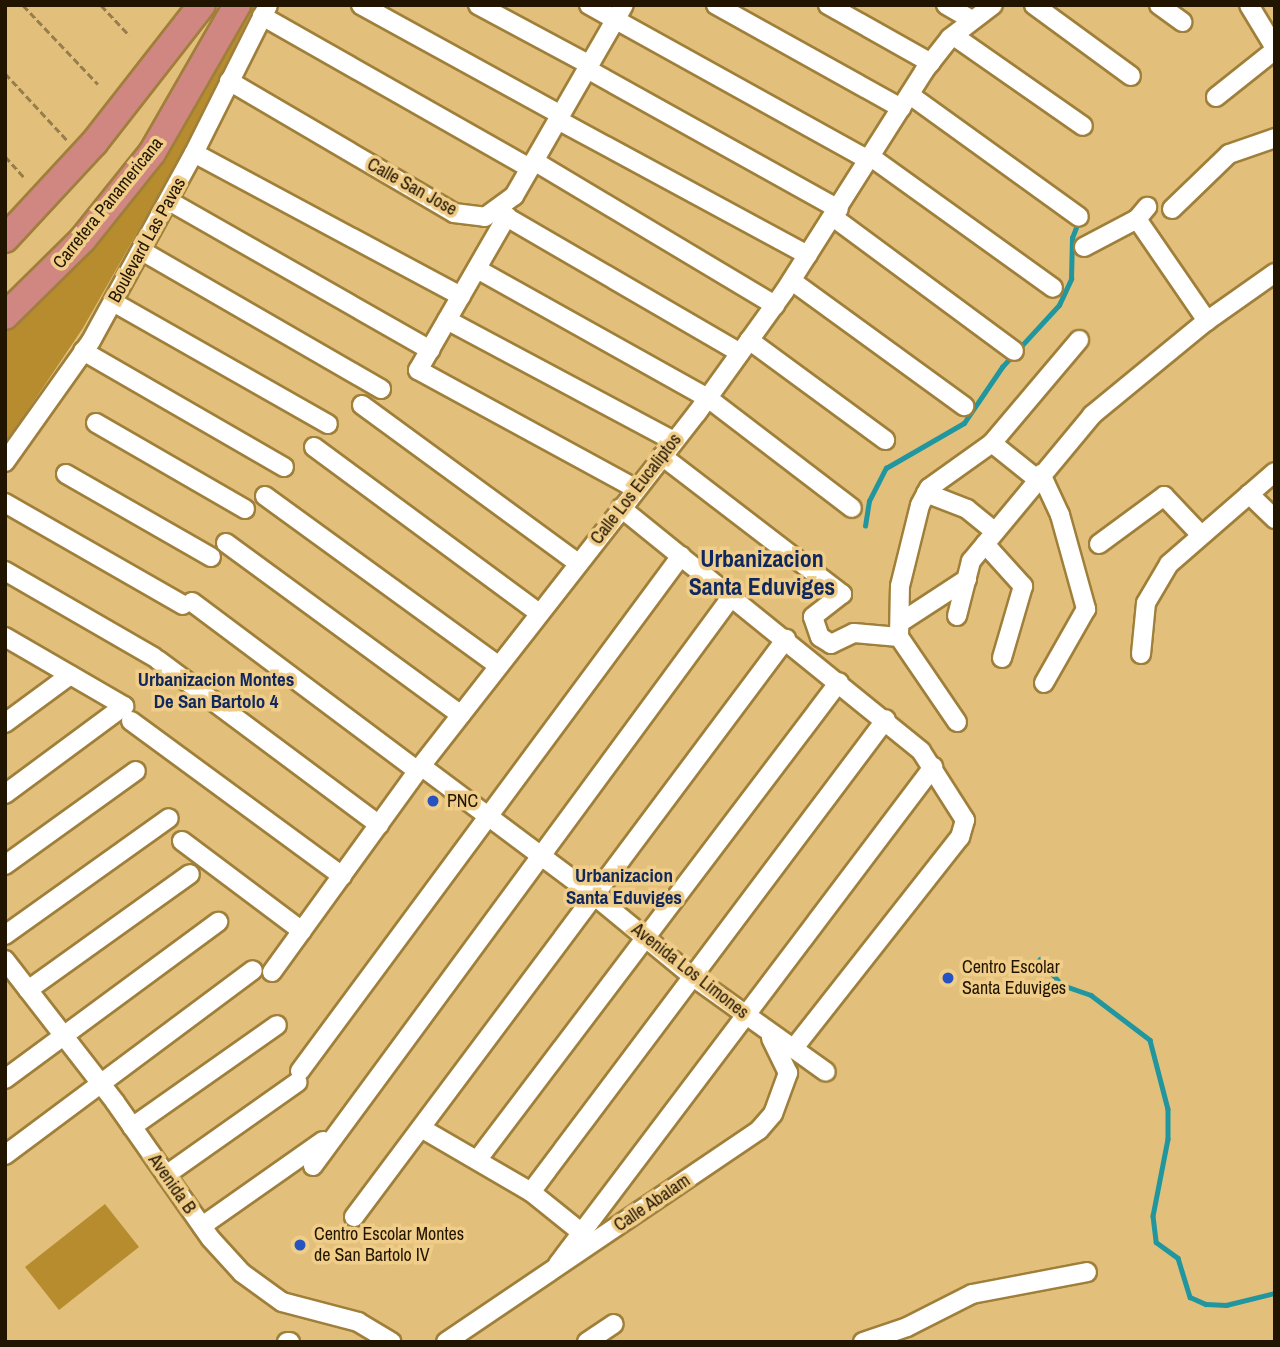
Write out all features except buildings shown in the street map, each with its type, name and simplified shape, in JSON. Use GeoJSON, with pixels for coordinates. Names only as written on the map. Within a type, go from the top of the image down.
{"type":"FeatureCollection","features":[{"type":"Feature","properties":{"kind":"highway"},"geometry":{"type":"LineString","coordinates":[[5,239],[94,143],[202,5]]}},
{"type":"Feature","properties":{"kind":"highway","name":"Carretera Panamericana"},"geometry":{"type":"LineString","coordinates":[[5,316],[83,239],[152,153],[237,5]]}},
{"type":"Feature","properties":{"kind":"street"},"geometry":{"type":"LineString","coordinates":[[361,5],[808,255]]}},
{"type":"Feature","properties":{"kind":"street"},"geometry":{"type":"LineString","coordinates":[[478,5],[836,213],[1014,351]]}},
{"type":"Feature","properties":{"kind":"street"},"geometry":{"type":"LineString","coordinates":[[589,5],[619,13],[870,159],[1053,288]]}},
{"type":"Feature","properties":{"kind":"street"},"geometry":{"type":"LineString","coordinates":[[716,5],[905,102],[1079,217]]}},
{"type":"Feature","properties":{"kind":"street"},"geometry":{"type":"LineString","coordinates":[[828,5],[931,63]]}},
{"type":"Feature","properties":{"kind":"street"},"geometry":{"type":"LineString","coordinates":[[946,5],[972,20]]}},
{"type":"Feature","properties":{"kind":"street","name":"Calle Los Eucaliptos"},"geometry":{"type":"LineString","coordinates":[[272,972],[461,715],[708,398],[792,281],[931,63],[954,36],[993,5]]}},
{"type":"Feature","properties":{"kind":"street"},"geometry":{"type":"LineString","coordinates":[[1034,5],[1131,76]]}},
{"type":"Feature","properties":{"kind":"street"},"geometry":{"type":"LineString","coordinates":[[1159,5],[1182,22]]}},
{"type":"Feature","properties":{"kind":"street"},"geometry":{"type":"LineString","coordinates":[[1216,97],[1275,49],[1249,5]]}},
{"type":"Feature","properties":{"kind":"street"},"geometry":{"type":"LineString","coordinates":[[265,11],[775,305]]}},
{"type":"Feature","properties":{"kind":"street","name":"Boulevard Las Pavas"},"geometry":{"type":"LineString","coordinates":[[5,462],[83,351],[113,302],[169,201],[265,11]]}},
{"type":"Feature","properties":{"kind":"street"},"geometry":{"type":"LineString","coordinates":[[619,13],[503,214],[477,269],[418,370],[636,489]]}},
{"type":"Feature","properties":{"kind":"street"},"geometry":{"type":"LineString","coordinates":[[954,36],[1083,126]]}},
{"type":"Feature","properties":{"kind":"street","name":"Calle San Jose"},"geometry":{"type":"LineString","coordinates":[[229,81],[454,213],[471,218],[503,214]]}},
{"type":"Feature","properties":{"kind":"street"},"geometry":{"type":"LineString","coordinates":[[1172,209],[1229,154],[1275,138]]}},
{"type":"Feature","properties":{"kind":"street"},"geometry":{"type":"LineString","coordinates":[[194,153],[461,296]]}},
{"type":"Feature","properties":{"kind":"street"},"geometry":{"type":"LineString","coordinates":[[169,201],[430,350]]}},
{"type":"Feature","properties":{"kind":"street"},"geometry":{"type":"LineString","coordinates":[[1084,247],[1142,213],[1207,321]]}},
{"type":"Feature","properties":{"kind":"street"},"geometry":{"type":"LineString","coordinates":[[503,214],[745,346],[885,440]]}},
{"type":"Feature","properties":{"kind":"street"},"geometry":{"type":"LineString","coordinates":[[142,251],[381,389]]}},
{"type":"Feature","properties":{"kind":"street"},"geometry":{"type":"LineString","coordinates":[[477,269],[708,398],[852,508]]}},
{"type":"Feature","properties":{"kind":"street"},"geometry":{"type":"LineString","coordinates":[[957,617],[971,561],[1092,415],[1207,321],[1275,273]]}},
{"type":"Feature","properties":{"kind":"street"},"geometry":{"type":"LineString","coordinates":[[792,281],[964,406]]}},
{"type":"Feature","properties":{"kind":"street"},"geometry":{"type":"LineString","coordinates":[[113,302],[328,424]]}},
{"type":"Feature","properties":{"kind":"street"},"geometry":{"type":"LineString","coordinates":[[447,320],[668,449],[842,594],[813,617],[820,637],[831,644],[854,633],[900,630],[967,579]]}},
{"type":"Feature","properties":{"kind":"street"},"geometry":{"type":"LineString","coordinates":[[957,722],[900,630],[901,586],[926,493],[992,443],[1079,340]]}},
{"type":"Feature","properties":{"kind":"street"},"geometry":{"type":"LineString","coordinates":[[83,351],[284,467]]}},
{"type":"Feature","properties":{"kind":"street"},"geometry":{"type":"LineString","coordinates":[[362,405],[578,563]]}},
{"type":"Feature","properties":{"kind":"street"},"geometry":{"type":"LineString","coordinates":[[96,423],[245,509]]}},
{"type":"Feature","properties":{"kind":"street"},"geometry":{"type":"LineString","coordinates":[[992,443],[1039,476],[1060,516],[1086,610],[1044,683]]}},
{"type":"Feature","properties":{"kind":"street"},"geometry":{"type":"LineString","coordinates":[[314,447],[539,613]]}},
{"type":"Feature","properties":{"kind":"street"},"geometry":{"type":"LineString","coordinates":[[1141,654],[1146,603],[1169,564],[1200,534],[1275,472]]}},
{"type":"Feature","properties":{"kind":"street"},"geometry":{"type":"LineString","coordinates":[[66,474],[211,557]]}},
{"type":"Feature","properties":{"kind":"street"},"geometry":{"type":"LineString","coordinates":[[926,493],[967,509],[1023,586],[1002,658]]}},
{"type":"Feature","properties":{"kind":"street"},"geometry":{"type":"LineString","coordinates":[[1249,494],[1275,519]]}},
{"type":"Feature","properties":{"kind":"street"},"geometry":{"type":"LineString","coordinates":[[265,496],[499,666]]}},
{"type":"Feature","properties":{"kind":"street"},"geometry":{"type":"LineString","coordinates":[[1099,544],[1164,496],[1200,534]]}},
{"type":"Feature","properties":{"kind":"street","name":"Avenida Los Limones"},"geometry":{"type":"LineString","coordinates":[[5,503],[187,603],[488,816],[596,897],[693,977],[826,1072]]}},
{"type":"Feature","properties":{"kind":"street"},"geometry":{"type":"LineString","coordinates":[[621,508],[886,719],[933,767],[965,820],[960,837],[793,1049]]}},
{"type":"Feature","properties":{"kind":"street"},"geometry":{"type":"LineString","coordinates":[[226,543],[461,715]]}},
{"type":"Feature","properties":{"kind":"street"},"geometry":{"type":"LineString","coordinates":[[166,1175],[299,1076],[681,556]]}},
{"type":"Feature","properties":{"kind":"street"},"geometry":{"type":"LineString","coordinates":[[5,571],[156,658],[379,825]]}},
{"type":"Feature","properties":{"kind":"street"},"geometry":{"type":"LineString","coordinates":[[313,1166],[539,855],[732,596]]}},
{"type":"Feature","properties":{"kind":"street"},"geometry":{"type":"LineString","coordinates":[[354,1217],[596,897],[786,639]]}},
{"type":"Feature","properties":{"kind":"street"},"geometry":{"type":"LineString","coordinates":[[5,794],[124,706],[9,644]]}},
{"type":"Feature","properties":{"kind":"street"},"geometry":{"type":"LineString","coordinates":[[5,723],[70,675]]}},
{"type":"Feature","properties":{"kind":"street"},"geometry":{"type":"LineString","coordinates":[[478,1159],[643,936],[839,682]]}},
{"type":"Feature","properties":{"kind":"street"},"geometry":{"type":"LineString","coordinates":[[531,1192],[886,719]]}},
{"type":"Feature","properties":{"kind":"street"},"geometry":{"type":"LineString","coordinates":[[131,721],[342,876]]}},
{"type":"Feature","properties":{"kind":"street"},"geometry":{"type":"LineString","coordinates":[[558,1264],[933,767]]}},
{"type":"Feature","properties":{"kind":"street"},"geometry":{"type":"LineString","coordinates":[[5,865],[136,771]]}},
{"type":"Feature","properties":{"kind":"street"},"geometry":{"type":"LineString","coordinates":[[5,935],[169,818]]}},
{"type":"Feature","properties":{"kind":"street"},"geometry":{"type":"LineString","coordinates":[[182,841],[302,931]]}},
{"type":"Feature","properties":{"kind":"street"},"geometry":{"type":"LineString","coordinates":[[28,990],[190,874]]}},
{"type":"Feature","properties":{"kind":"street"},"geometry":{"type":"LineString","coordinates":[[5,1079],[62,1034],[218,922]]}},
{"type":"Feature","properties":{"kind":"street","name":"Avenida B"},"geometry":{"type":"LineString","coordinates":[[5,960],[100,1083],[202,1226],[242,1273],[282,1302],[358,1322],[391,1342]]}},
{"type":"Feature","properties":{"kind":"street"},"geometry":{"type":"LineString","coordinates":[[5,1155],[253,970]]}},
{"type":"Feature","properties":{"kind":"street"},"geometry":{"type":"LineString","coordinates":[[132,1127],[278,1025]]}},
{"type":"Feature","properties":{"kind":"street","name":"Calle Abalam"},"geometry":{"type":"LineString","coordinates":[[446,1342],[760,1130],[778,1104],[788,1073],[782,1054],[763,1027]]}},
{"type":"Feature","properties":{"kind":"street"},"geometry":{"type":"LineString","coordinates":[[421,1128],[531,1192],[582,1233]]}},
{"type":"Feature","properties":{"kind":"street"},"geometry":{"type":"LineString","coordinates":[[202,1226],[323,1141]]}},
{"type":"Feature","properties":{"kind":"street"},"geometry":{"type":"LineString","coordinates":[[863,1342],[907,1327],[972,1294],[1087,1272]]}},
{"type":"Feature","properties":{"kind":"street"},"geometry":{"type":"LineString","coordinates":[[587,1342],[614,1324]]}},
{"type":"Feature","properties":{"kind":"path"},"geometry":{"type":"LineString","coordinates":[[23,5],[98,84]]}},
{"type":"Feature","properties":{"kind":"path"},"geometry":{"type":"LineString","coordinates":[[102,5],[130,36]]}},
{"type":"Feature","properties":{"kind":"path"},"geometry":{"type":"LineString","coordinates":[[5,74],[67,139]]}},
{"type":"Feature","properties":{"kind":"path"},"geometry":{"type":"LineString","coordinates":[[5,156],[24,177]]}},
{"type":"Feature","properties":{"kind":"shaded area"},"geometry":{"type":"Polygon","coordinates":[[[236,5],[255,5],[185,148],[83,328],[5,444],[5,316],[83,239],[236,5]]]}},
{"type":"Feature","properties":{"kind":"shaded area"},"geometry":{"type":"Polygon","coordinates":[[[105,1204],[139,1247],[59,1310],[25,1267],[105,1204]]]}},
{"type":"Feature","properties":{"kind":"waterway"},"geometry":{"type":"LineString","coordinates":[[865,526],[869,501],[886,468],[964,423],[1002,367],[1059,305],[1071,279],[1072,238],[1078,222]]}},
{"type":"Feature","properties":{"kind":"waterway"},"geometry":{"type":"LineString","coordinates":[[1040,959],[1062,985],[1091,995],[1150,1040],[1168,1109],[1168,1139],[1153,1216],[1156,1242],[1178,1258],[1190,1297],[1206,1304],[1226,1305],[1275,1293]]}},
{"type":"Feature","properties":{"kind":"place","name":"PNC"},"geometry":{"type":"Point","coordinates":[433,801]}},
{"type":"Feature","properties":{"kind":"place","name":"Centro Escolar Santa Eduviges"},"geometry":{"type":"Point","coordinates":[948,978]}},
{"type":"Feature","properties":{"kind":"place","name":"Centro Escolar Montes de San Bartolo IV"},"geometry":{"type":"Point","coordinates":[300,1245]}},
{"type":"Feature","properties":{"kind":"district","name":"Urbanizacion Santa Eduviges"},"geometry":{"type":"Point","coordinates":[762,573]}},
{"type":"Feature","properties":{"kind":"district","name":"Urbanizacion Montes De San Bartolo 4"},"geometry":{"type":"Point","coordinates":[216,691]}},
{"type":"Feature","properties":{"kind":"district","name":"Urbanizacion Santa Eduviges"},"geometry":{"type":"Point","coordinates":[624,887]}}]}
